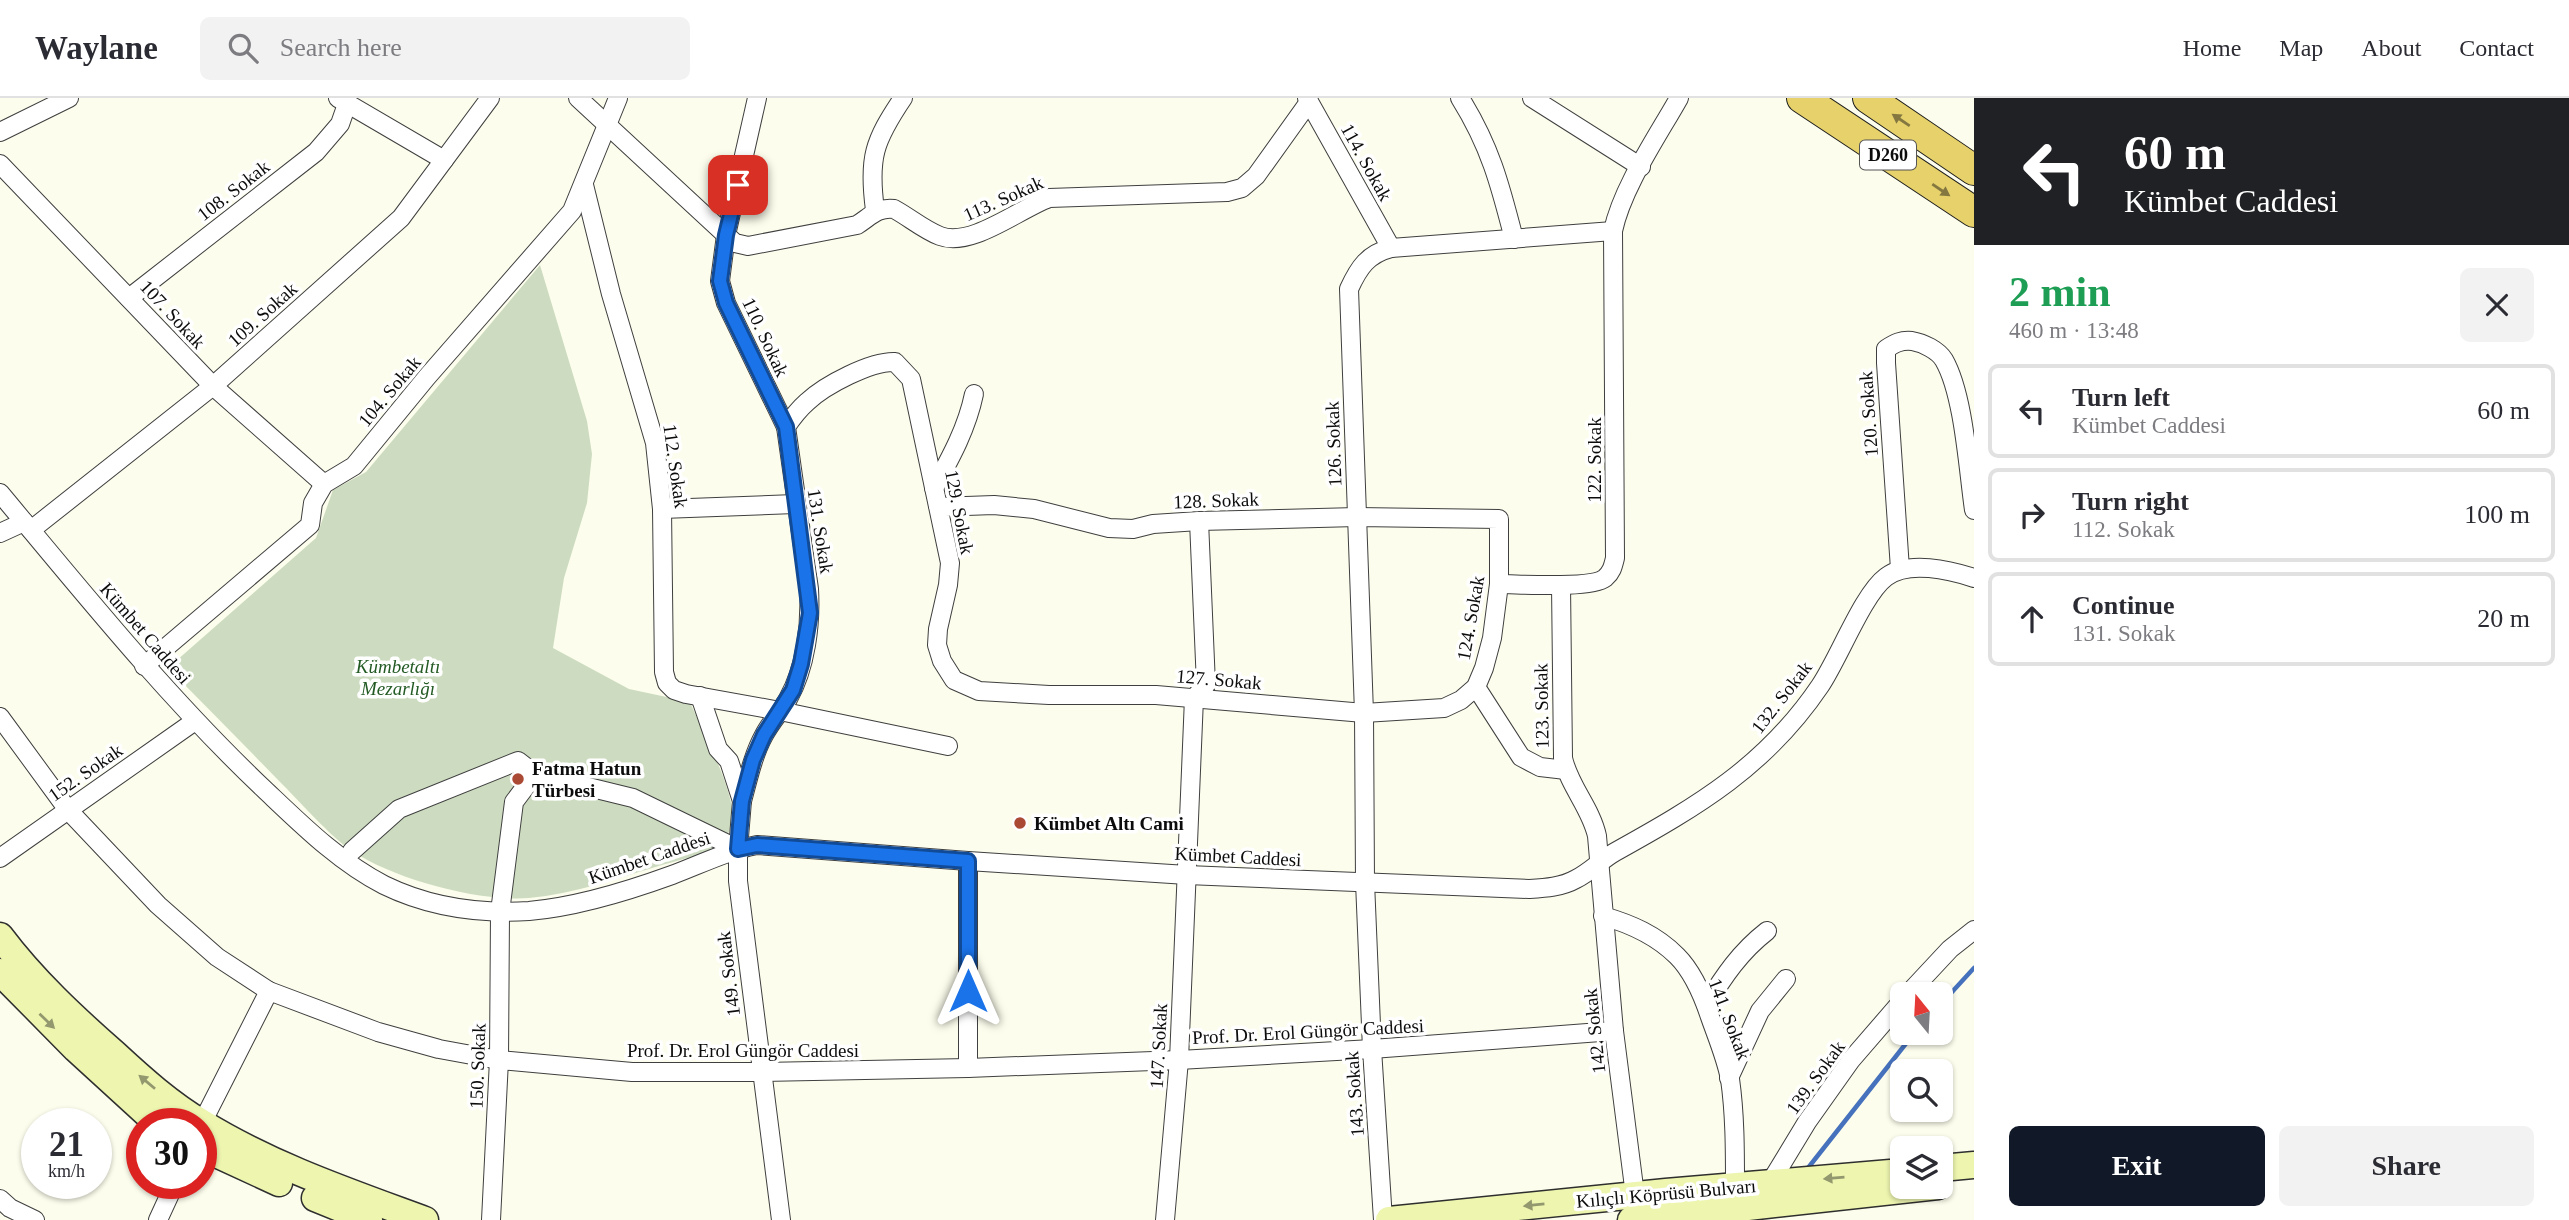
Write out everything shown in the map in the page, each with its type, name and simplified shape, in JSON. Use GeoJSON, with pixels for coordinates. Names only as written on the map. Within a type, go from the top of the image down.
{"type":"FeatureCollection","features":[{"type":"Feature","properties":{"kind":"highway","name":"D260"},"geometry":{"type":"LineString","coordinates":[[1802,98],[1974,212]]}},
{"type":"Feature","properties":{"kind":"highway","name":"D260"},"geometry":{"type":"LineString","coordinates":[[1868,98],[1974,170]]}},
{"type":"Feature","properties":{"kind":"main road"},"geometry":{"type":"LineString","coordinates":[[0,936],[36,978],[92,1034],[155,1089],[181,1108]]}},
{"type":"Feature","properties":{"kind":"main road"},"geometry":{"type":"LineString","coordinates":[[0,972],[140,1108]]}},
{"type":"Feature","properties":{"kind":"main road"},"geometry":{"type":"LineString","coordinates":[[217,1131],[312,1178],[425,1220]]}},
{"type":"Feature","properties":{"kind":"main road"},"geometry":{"type":"LineString","coordinates":[[217,1155],[369,1220]]}},
{"type":"Feature","properties":{"kind":"main road"},"geometry":{"type":"LineString","coordinates":[[1953,1167],[1974,1165]]}},
{"type":"Feature","properties":{"kind":"main road","name":"Kılıçlı Köprüsü Bulvarı"},"geometry":{"type":"LineString","coordinates":[[1633,1208],[1735,1186],[1890,1173]]}},
{"type":"Feature","properties":{"kind":"main road","name":"Kılıçlı Köprüsü Bulvarı"},"geometry":{"type":"LineString","coordinates":[[1953,1185],[1974,1183]]}},
{"type":"Feature","properties":{"kind":"main road","name":"Kılıçlı Köprüsü Bulvarı"},"geometry":{"type":"LineString","coordinates":[[1386,1220],[1633,1208],[1890,1190]]}},
{"type":"Feature","properties":{"kind":"street"},"geometry":{"type":"LineString","coordinates":[[0,132],[69,98]]}},
{"type":"Feature","properties":{"kind":"street","name":"109. Sokak"},"geometry":{"type":"LineString","coordinates":[[0,533],[27,526],[213,386],[401,218],[490,98]]}},
{"type":"Feature","properties":{"kind":"street"},"geometry":{"type":"LineString","coordinates":[[578,98],[734,243],[748,246],[857,225],[876,210],[871,178],[874,152],[884,127],[902,98]]}},
{"type":"Feature","properties":{"kind":"street","name":"104. Sokak"},"geometry":{"type":"LineString","coordinates":[[324,484],[354,466],[572,211],[618,98]]}},
{"type":"Feature","properties":{"kind":"street","name":"110. Sokak"},"geometry":{"type":"LineString","coordinates":[[757,98],[726,235],[720,281],[726,303],[786,427]]}},
{"type":"Feature","properties":{"kind":"street"},"geometry":{"type":"LineString","coordinates":[[1460,98],[1489,151],[1500,181],[1514,239]]}},
{"type":"Feature","properties":{"kind":"street"},"geometry":{"type":"LineString","coordinates":[[1532,98],[1641,167]]}},
{"type":"Feature","properties":{"kind":"street"},"geometry":{"type":"LineString","coordinates":[[1613,232],[1616,215],[1679,98]]}},
{"type":"Feature","properties":{"kind":"street","name":"113. Sokak"},"geometry":{"type":"LineString","coordinates":[[876,210],[894,209],[937,235],[954,240],[974,235],[1049,198],[1227,192],[1242,188],[1256,176],[1308,100]]}},
{"type":"Feature","properties":{"kind":"street","name":"114. Sokak"},"geometry":{"type":"LineString","coordinates":[[1308,100],[1391,248]]}},
{"type":"Feature","properties":{"kind":"street"},"geometry":{"type":"LineString","coordinates":[[342,101],[443,160]]}},
{"type":"Feature","properties":{"kind":"street","name":"108. Sokak"},"geometry":{"type":"LineString","coordinates":[[129,298],[316,152],[340,124],[342,101]]}},
{"type":"Feature","properties":{"kind":"street","name":"107. Sokak"},"geometry":{"type":"LineString","coordinates":[[0,164],[213,386],[324,484]]}},
{"type":"Feature","properties":{"kind":"street","name":"112. Sokak"},"geometry":{"type":"LineString","coordinates":[[584,186],[611,294],[655,443],[662,509],[664,671],[667,682],[674,690],[700,696],[948,746]]}},
{"type":"Feature","properties":{"kind":"street","name":"126. Sokak"},"geometry":{"type":"LineString","coordinates":[[1365,882],[1364,713],[1349,289],[1364,261],[1376,252],[1391,248],[1613,232]]}},
{"type":"Feature","properties":{"kind":"street","name":"122. Sokak"},"geometry":{"type":"LineString","coordinates":[[1499,584],[1561,585],[1603,580],[1612,570],[1615,558],[1613,232]]}},
{"type":"Feature","properties":{"kind":"street","name":"120. Sokak"},"geometry":{"type":"LineString","coordinates":[[1900,569],[1886,363],[1886,349],[1894,343],[1919,342],[1943,358],[1961,416],[1974,510]]}},
{"type":"Feature","properties":{"kind":"street","name":"129. Sokak"},"geometry":{"type":"LineString","coordinates":[[786,427],[808,401],[832,385],[883,361],[895,362],[911,379],[950,563],[938,629],[937,645],[942,661],[954,680],[979,691],[1070,694]]}},
{"type":"Feature","properties":{"kind":"street"},"geometry":{"type":"LineString","coordinates":[[934,488],[956,449],[970,413],[974,394]]}},
{"type":"Feature","properties":{"kind":"street","name":"131. Sokak"},"geometry":{"type":"LineString","coordinates":[[742,801],[753,760],[764,735],[793,690],[801,664],[810,613],[786,427]]}},
{"type":"Feature","properties":{"kind":"street"},"geometry":{"type":"LineString","coordinates":[[144,666],[310,525],[313,503],[324,484]]}},
{"type":"Feature","properties":{"kind":"street","name":"Kümbet Caddesi"},"geometry":{"type":"LineString","coordinates":[[0,493],[144,666],[195,721],[305,828],[355,867],[383,884],[444,906],[500,912],[532,911],[622,891],[738,849],[757,845],[1187,875],[1529,889],[1552,887],[1576,879],[1599,861]]}},
{"type":"Feature","properties":{"kind":"street"},"geometry":{"type":"LineString","coordinates":[[662,509],[795,504]]}},
{"type":"Feature","properties":{"kind":"street","name":"128. Sokak"},"geometry":{"type":"LineString","coordinates":[[938,507],[994,505],[1034,509],[1109,528],[1133,529],[1153,524],[1199,521],[1357,517],[1499,519]]}},
{"type":"Feature","properties":{"kind":"street","name":"124. Sokak"},"geometry":{"type":"LineString","coordinates":[[1364,713],[1444,708],[1461,700],[1476,687],[1492,638],[1499,584],[1499,519]]}},
{"type":"Feature","properties":{"kind":"street"},"geometry":{"type":"LineString","coordinates":[[1187,875],[1194,698],[1206,685],[1199,521]]}},
{"type":"Feature","properties":{"kind":"street"},"geometry":{"type":"LineString","coordinates":[[1900,569],[1935,570],[1974,578]]}},
{"type":"Feature","properties":{"kind":"street","name":"132. Sokak"},"geometry":{"type":"LineString","coordinates":[[1599,861],[1693,808],[1737,778],[1764,753],[1822,683],[1871,594],[1888,575],[1900,569]]}},
{"type":"Feature","properties":{"kind":"street","name":"123. Sokak"},"geometry":{"type":"LineString","coordinates":[[1561,585],[1562,745],[1566,770],[1594,822],[1599,861]]}},
{"type":"Feature","properties":{"kind":"street"},"geometry":{"type":"LineString","coordinates":[[1476,687],[1521,757],[1540,766],[1566,770]]}},
{"type":"Feature","properties":{"kind":"street","name":"127. Sokak"},"geometry":{"type":"LineString","coordinates":[[1070,694],[1156,695],[1364,713]]}},
{"type":"Feature","properties":{"kind":"street"},"geometry":{"type":"LineString","coordinates":[[352,851],[399,809],[518,761],[535,774],[633,798],[738,849],[742,801],[729,761],[718,750],[700,696]]}},
{"type":"Feature","properties":{"kind":"street","name":"Prof. Dr. Erol Güngör Caddesi"},"geometry":{"type":"LineString","coordinates":[[0,716],[68,810],[158,905],[218,957],[269,991],[378,1032],[439,1049],[499,1060],[632,1072],[761,1072],[1179,1060],[1614,1031]]}},
{"type":"Feature","properties":{"kind":"street","name":"152. Sokak"},"geometry":{"type":"LineString","coordinates":[[0,858],[195,721]]}},
{"type":"Feature","properties":{"kind":"street","name":"150. Sokak"},"geometry":{"type":"LineString","coordinates":[[491,1220],[499,1060],[500,912],[514,802],[535,774]]}},
{"type":"Feature","properties":{"kind":"street","name":"149. Sokak"},"geometry":{"type":"LineString","coordinates":[[738,849],[738,881],[781,1220]]}},
{"type":"Feature","properties":{"kind":"street"},"geometry":{"type":"LineString","coordinates":[[968,861],[968,1068]]}},
{"type":"Feature","properties":{"kind":"street","name":"142. Sokak"},"geometry":{"type":"LineString","coordinates":[[1599,861],[1633,1208]]}},
{"type":"Feature","properties":{"kind":"street","name":"147. Sokak"},"geometry":{"type":"LineString","coordinates":[[1165,1220],[1179,1060],[1187,875]]}},
{"type":"Feature","properties":{"kind":"street","name":"143. Sokak"},"geometry":{"type":"LineString","coordinates":[[1365,882],[1372,1049],[1386,1220]]}},
{"type":"Feature","properties":{"kind":"street","name":"141. Sokak"},"geometry":{"type":"LineString","coordinates":[[1603,916],[1634,926],[1677,956],[1689,971],[1706,1005],[1730,1078],[1735,1132],[1735,1186]]}},
{"type":"Feature","properties":{"kind":"street"},"geometry":{"type":"LineString","coordinates":[[1919,982],[1950,949],[1974,930]]}},
{"type":"Feature","properties":{"kind":"street"},"geometry":{"type":"LineString","coordinates":[[1706,1005],[1747,946],[1767,931]]}},
{"type":"Feature","properties":{"kind":"street"},"geometry":{"type":"LineString","coordinates":[[1730,1078],[1760,1011],[1786,979]]}},
{"type":"Feature","properties":{"kind":"street"},"geometry":{"type":"LineString","coordinates":[[210,1108],[269,991]]}},
{"type":"Feature","properties":{"kind":"street","name":"139. Sokak"},"geometry":{"type":"LineString","coordinates":[[1770,1183],[1807,1122],[1851,1060],[1890,1015]]}},
{"type":"Feature","properties":{"kind":"street"},"geometry":{"type":"LineString","coordinates":[[158,1220],[168,1199]]}},
{"type":"Feature","properties":{"kind":"street"},"geometry":{"type":"LineString","coordinates":[[5,1209],[35,1220]]}},
{"type":"Feature","properties":{"kind":"green space","name":"Kümbetaltı Mezarlığı"},"geometry":{"type":"Polygon","coordinates":[[[540,265],[587,421],[592,454],[587,503],[564,578],[553,648],[629,689],[690,702],[725,781],[733,813],[732,825],[721,842],[682,860],[579,889],[546,896],[508,898],[462,892],[413,879],[390,871],[352,851],[316,820],[168,668],[316,538],[333,490],[366,472],[540,265]]]}},
{"type":"Feature","properties":{"kind":"waterway"},"geometry":{"type":"LineString","coordinates":[[1953,991],[1974,968]]}},
{"type":"Feature","properties":{"kind":"waterway"},"geometry":{"type":"LineString","coordinates":[[1808,1168],[1905,1045]]}},
{"type":"Feature","properties":{"kind":"place","name":"Fatma Hatun Türbesi"},"geometry":{"type":"Point","coordinates":[518,779]}},
{"type":"Feature","properties":{"kind":"place","name":"Kümbet Altı Cami"},"geometry":{"type":"Point","coordinates":[1020,823]}},
{"type":"Feature","properties":{"kind":"route"},"geometry":{"type":"LineString","coordinates":[[738,185],[721,260],[720,281],[726,303],[786,427],[810,613],[801,664],[793,690],[764,735],[753,760],[742,801],[738,849],[757,845],[968,861],[968,991]]}}]}
